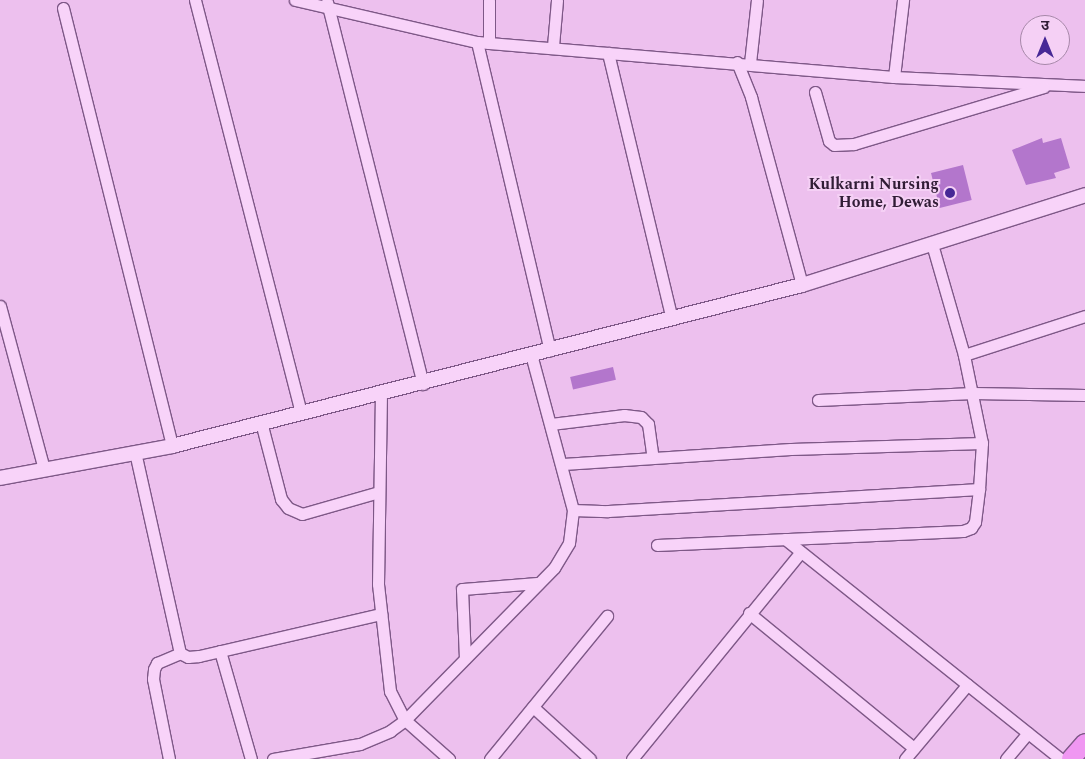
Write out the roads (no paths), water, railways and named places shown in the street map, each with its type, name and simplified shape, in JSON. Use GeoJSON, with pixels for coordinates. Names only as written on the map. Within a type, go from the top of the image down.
{"type":"FeatureCollection","features":[{"type":"Feature","properties":{"kind":"main road"},"geometry":{"type":"LineString","coordinates":[[1071,759],[1085,743]]}},
{"type":"Feature","properties":{"kind":"street"},"geometry":{"type":"LineString","coordinates":[[195,0],[302,412]]}},
{"type":"Feature","properties":{"kind":"street"},"geometry":{"type":"LineString","coordinates":[[295,0],[327,3],[483,42],[554,46],[608,53],[750,63],[894,77],[1085,86]]}},
{"type":"Feature","properties":{"kind":"street"},"geometry":{"type":"LineString","coordinates":[[489,0],[483,42],[550,350]]}},
{"type":"Feature","properties":{"kind":"street"},"geometry":{"type":"LineString","coordinates":[[554,46],[557,0]]}},
{"type":"Feature","properties":{"kind":"street"},"geometry":{"type":"LineString","coordinates":[[750,63],[757,0]]}},
{"type":"Feature","properties":{"kind":"street"},"geometry":{"type":"LineString","coordinates":[[894,77],[903,0]]}},
{"type":"Feature","properties":{"kind":"street"},"geometry":{"type":"LineString","coordinates":[[327,3],[423,384]]}},
{"type":"Feature","properties":{"kind":"street"},"geometry":{"type":"LineString","coordinates":[[63,8],[172,446]]}},
{"type":"Feature","properties":{"kind":"street"},"geometry":{"type":"LineString","coordinates":[[608,53],[671,316]]}},
{"type":"Feature","properties":{"kind":"street"},"geometry":{"type":"LineString","coordinates":[[737,62],[751,97],[802,285]]}},
{"type":"Feature","properties":{"kind":"street"},"geometry":{"type":"LineString","coordinates":[[815,92],[829,141],[834,145],[854,144],[1051,85]]}},
{"type":"Feature","properties":{"kind":"street"},"geometry":{"type":"LineString","coordinates":[[0,478],[172,446],[261,422],[423,384],[671,316],[802,285],[1085,195]]}},
{"type":"Feature","properties":{"kind":"street"},"geometry":{"type":"LineString","coordinates":[[657,545],[962,532],[971,528],[975,522],[982,443],[964,355],[932,244]]}},
{"type":"Feature","properties":{"kind":"street"},"geometry":{"type":"LineString","coordinates":[[0,306],[44,469]]}},
{"type":"Feature","properties":{"kind":"street"},"geometry":{"type":"LineString","coordinates":[[964,355],[1085,316]]}},
{"type":"Feature","properties":{"kind":"street"},"geometry":{"type":"LineString","coordinates":[[273,759],[323,756],[360,744],[390,731],[405,720],[554,568],[569,543],[574,510],[563,464],[531,354]]}},
{"type":"Feature","properties":{"kind":"street"},"geometry":{"type":"LineString","coordinates":[[818,400],[973,393],[1085,395]]}},
{"type":"Feature","properties":{"kind":"street"},"geometry":{"type":"LineString","coordinates":[[381,394],[379,492],[381,614],[390,691],[405,720],[449,759]]}},
{"type":"Feature","properties":{"kind":"street"},"geometry":{"type":"LineString","coordinates":[[551,424],[624,415],[641,416],[648,424],[653,458]]}},
{"type":"Feature","properties":{"kind":"street"},"geometry":{"type":"LineString","coordinates":[[261,422],[281,500],[288,508],[302,514],[379,492]]}},
{"type":"Feature","properties":{"kind":"street"},"geometry":{"type":"LineString","coordinates":[[563,464],[791,449],[982,443]]}},
{"type":"Feature","properties":{"kind":"street"},"geometry":{"type":"LineString","coordinates":[[135,452],[180,653]]}},
{"type":"Feature","properties":{"kind":"street"},"geometry":{"type":"LineString","coordinates":[[574,510],[608,511],[979,489]]}},
{"type":"Feature","properties":{"kind":"street"},"geometry":{"type":"LineString","coordinates":[[785,539],[1061,759]]}},
{"type":"Feature","properties":{"kind":"street"},"geometry":{"type":"LineString","coordinates":[[632,759],[749,613],[801,552]]}},
{"type":"Feature","properties":{"kind":"street"},"geometry":{"type":"LineString","coordinates":[[465,658],[462,589],[538,583]]}},
{"type":"Feature","properties":{"kind":"street"},"geometry":{"type":"LineString","coordinates":[[749,613],[914,748]]}},
{"type":"Feature","properties":{"kind":"street"},"geometry":{"type":"LineString","coordinates":[[180,653],[188,657],[220,651],[381,614]]}},
{"type":"Feature","properties":{"kind":"street"},"geometry":{"type":"LineString","coordinates":[[490,759],[607,616]]}},
{"type":"Feature","properties":{"kind":"street"},"geometry":{"type":"LineString","coordinates":[[220,651],[251,759]]}},
{"type":"Feature","properties":{"kind":"street"},"geometry":{"type":"LineString","coordinates":[[169,759],[153,680],[154,669],[157,663],[180,653]]}},
{"type":"Feature","properties":{"kind":"street"},"geometry":{"type":"LineString","coordinates":[[904,759],[968,685]]}},
{"type":"Feature","properties":{"kind":"street"},"geometry":{"type":"LineString","coordinates":[[533,707],[590,759]]}},
{"type":"Feature","properties":{"kind":"street"},"geometry":{"type":"LineString","coordinates":[[1006,759],[1028,733]]}},
{"type":"Feature","properties":{"kind":"place","name":"Kulkarni Nursing Home, Dewas"},"geometry":{"type":"Point","coordinates":[950,193]}}]}
